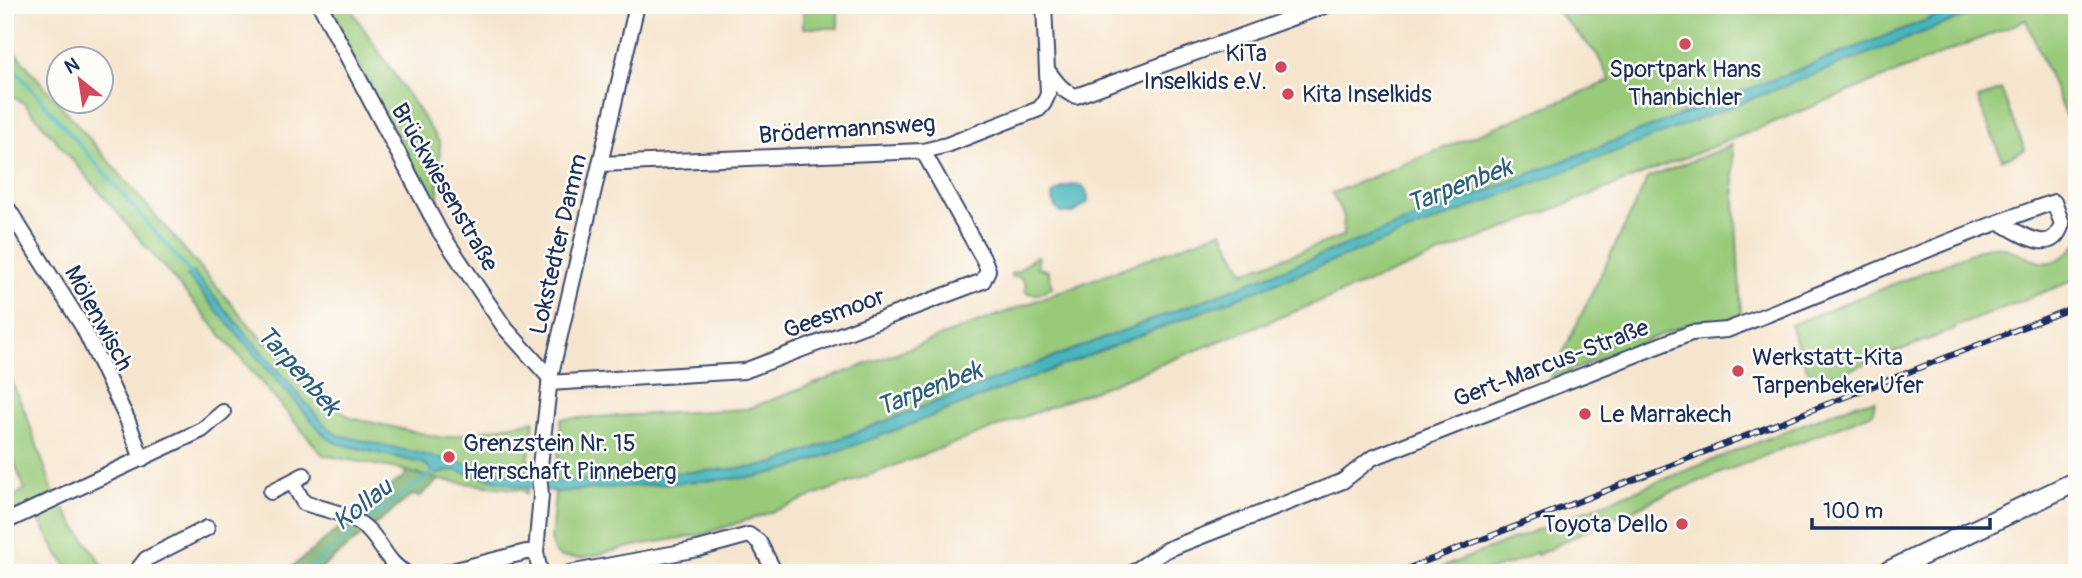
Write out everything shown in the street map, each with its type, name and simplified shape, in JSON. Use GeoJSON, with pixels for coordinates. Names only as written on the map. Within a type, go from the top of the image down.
{"type":"FeatureCollection","features":[{"type":"Feature","properties":{"kind":"main road"},"geometry":{"type":"LineString","coordinates":[[1885,573],[2077,481]]}},
{"type":"Feature","properties":{"kind":"street","name":"Brückwiesenstraße"},"geometry":{"type":"LineString","coordinates":[[320,5],[446,242],[505,328],[550,380]]}},
{"type":"Feature","properties":{"kind":"street","name":"Lokstedter Damm"},"geometry":{"type":"LineString","coordinates":[[540,573],[536,551],[541,495],[539,474],[550,380],[637,5]]}},
{"type":"Feature","properties":{"kind":"street"},"geometry":{"type":"LineString","coordinates":[[1044,5],[1048,72],[1068,94],[1076,96],[1327,5]]}},
{"type":"Feature","properties":{"kind":"street","name":"Brödermannsweg"},"geometry":{"type":"LineString","coordinates":[[600,164],[923,151],[947,145],[1039,109],[1048,94],[1048,72]]}},
{"type":"Feature","properties":{"kind":"street","name":"Geesmoor"},"geometry":{"type":"LineString","coordinates":[[550,380],[744,371],[983,281],[988,270],[985,262],[923,151]]}},
{"type":"Feature","properties":{"kind":"street","name":"Mölenwisch"},"geometry":{"type":"LineString","coordinates":[[5,204],[83,327],[127,419],[142,459]]}},
{"type":"Feature","properties":{"kind":"street","name":"Gert-Marcus-Straße"},"geometry":{"type":"LineString","coordinates":[[1132,573],[1166,550],[1343,481],[1372,458],[1690,333],[1727,330],[1758,319],[1998,222]]}},
{"type":"Feature","properties":{"kind":"street"},"geometry":{"type":"LineString","coordinates":[[5,522],[202,430],[223,412]]}},
{"type":"Feature","properties":{"kind":"street"},"geometry":{"type":"LineString","coordinates":[[271,492],[298,479],[304,503],[357,521],[369,531],[397,569],[406,573]]}},
{"type":"Feature","properties":{"kind":"street"},"geometry":{"type":"LineString","coordinates":[[135,573],[146,559],[206,528]]}},
{"type":"Feature","properties":{"kind":"street"},"geometry":{"type":"LineString","coordinates":[[569,573],[698,549],[749,535],[760,542],[775,573]]}},
{"type":"Feature","properties":{"kind":"street"},"geometry":{"type":"LineString","coordinates":[[444,573],[536,551]]}},
{"type":"Feature","properties":{"kind":"green space"},"geometry":{"type":"Polygon","coordinates":[[[326,5],[348,5],[440,143],[437,217],[326,5]]]}},
{"type":"Feature","properties":{"kind":"green space"},"geometry":{"type":"Polygon","coordinates":[[[1551,5],[1841,5],[1847,10],[1858,5],[2077,5],[2077,143],[2026,20],[1098,389],[763,515],[700,535],[583,558],[561,557],[554,552],[551,542],[561,419],[747,409],[1222,231],[1244,272],[1343,236],[1344,217],[1332,193],[1610,81],[1597,54],[1551,5]]]}},
{"type":"Feature","properties":{"kind":"green space"},"geometry":{"type":"Polygon","coordinates":[[[803,7],[838,7],[838,28],[803,28],[803,7]]]}},
{"type":"Feature","properties":{"kind":"green space"},"geometry":{"type":"Polygon","coordinates":[[[5,11],[13,50],[46,88],[46,116],[70,116],[265,343],[278,337],[341,411],[351,418],[443,438],[534,421],[527,470],[527,494],[522,490],[439,480],[403,470],[323,455],[25,104],[5,91],[5,11]]]}},
{"type":"Feature","properties":{"kind":"green space"},"geometry":{"type":"Polygon","coordinates":[[[2001,89],[2025,150],[2002,160],[1978,99],[2001,89]]]}},
{"type":"Feature","properties":{"kind":"green space"},"geometry":{"type":"Polygon","coordinates":[[[1732,145],[1741,314],[1723,322],[1693,322],[1550,379],[1648,178],[1732,145]]]}},
{"type":"Feature","properties":{"kind":"green space"},"geometry":{"type":"Polygon","coordinates":[[[2077,243],[2077,279],[1813,384],[1790,325],[1989,246],[2001,247],[2043,262],[2054,261],[2065,255],[2077,243]]]}},
{"type":"Feature","properties":{"kind":"green space"},"geometry":{"type":"Polygon","coordinates":[[[1036,256],[1039,257],[1037,267],[1048,271],[1053,287],[1039,294],[1027,293],[1026,284],[1020,277],[1011,277],[1011,273],[1018,271],[1036,256]]]}},
{"type":"Feature","properties":{"kind":"green space"},"geometry":{"type":"Polygon","coordinates":[[[5,367],[26,414],[54,494],[5,517],[5,503],[25,489],[5,440],[5,367]]]}},
{"type":"Feature","properties":{"kind":"green space"},"geometry":{"type":"Polygon","coordinates":[[[1875,401],[1873,413],[1657,498],[1537,555],[1536,552],[1509,565],[1484,571],[1428,573],[1854,404],[1875,401]]]}},
{"type":"Feature","properties":{"kind":"green space"},"geometry":{"type":"Polygon","coordinates":[[[403,470],[439,480],[419,497],[412,495],[315,573],[285,573],[355,515],[364,503],[404,477],[406,473],[403,470]]]}},
{"type":"Feature","properties":{"kind":"green space"},"geometry":{"type":"Polygon","coordinates":[[[61,505],[108,573],[72,573],[56,551],[37,516],[61,505]]]}},
{"type":"Feature","properties":{"kind":"water"},"geometry":{"type":"Polygon","coordinates":[[[1965,5],[1994,5],[896,430],[789,469],[755,477],[557,492],[523,487],[454,470],[436,475],[425,464],[336,443],[325,436],[187,276],[193,272],[324,424],[338,435],[558,482],[756,467],[775,463],[1230,290],[1965,5]]]}},
{"type":"Feature","properties":{"kind":"water"},"geometry":{"type":"Polygon","coordinates":[[[1072,185],[1082,185],[1088,195],[1088,202],[1074,213],[1061,213],[1055,207],[1052,195],[1072,185]]]}},
{"type":"Feature","properties":{"kind":"waterway","name":"Tarpenbek"},"geometry":{"type":"LineString","coordinates":[[5,58],[194,277]]}},
{"type":"Feature","properties":{"kind":"waterway","name":"Kollau"},"geometry":{"type":"LineString","coordinates":[[365,522],[435,471]]}},
{"type":"Feature","properties":{"kind":"waterway","name":"Kollau"},"geometry":{"type":"LineString","coordinates":[[304,573],[359,527]]}},
{"type":"Feature","properties":{"kind":"railway"},"geometry":{"type":"LineString","coordinates":[[1396,573],[2077,306]]}},
{"type":"Feature","properties":{"kind":"place","name":"Sportpark Hans Thanbichler"},"geometry":{"type":"Point","coordinates":[1685,44]}},
{"type":"Feature","properties":{"kind":"place","name":"KiTa Inselkids e.V."},"geometry":{"type":"Point","coordinates":[1281,67]}},
{"type":"Feature","properties":{"kind":"place","name":"Kita Inselkids"},"geometry":{"type":"Point","coordinates":[1288,94]}},
{"type":"Feature","properties":{"kind":"place","name":"Werkstatt-Kita Tarpenbeker Ufer"},"geometry":{"type":"Point","coordinates":[1738,371]}},
{"type":"Feature","properties":{"kind":"place","name":"Le Marrakech"},"geometry":{"type":"Point","coordinates":[1585,414]}},
{"type":"Feature","properties":{"kind":"place","name":"Grenzstein Nr. 15 Herrschaft Pinneberg"},"geometry":{"type":"Point","coordinates":[449,457]}},
{"type":"Feature","properties":{"kind":"place","name":"Toyota Dello"},"geometry":{"type":"Point","coordinates":[1682,524]}}]}
